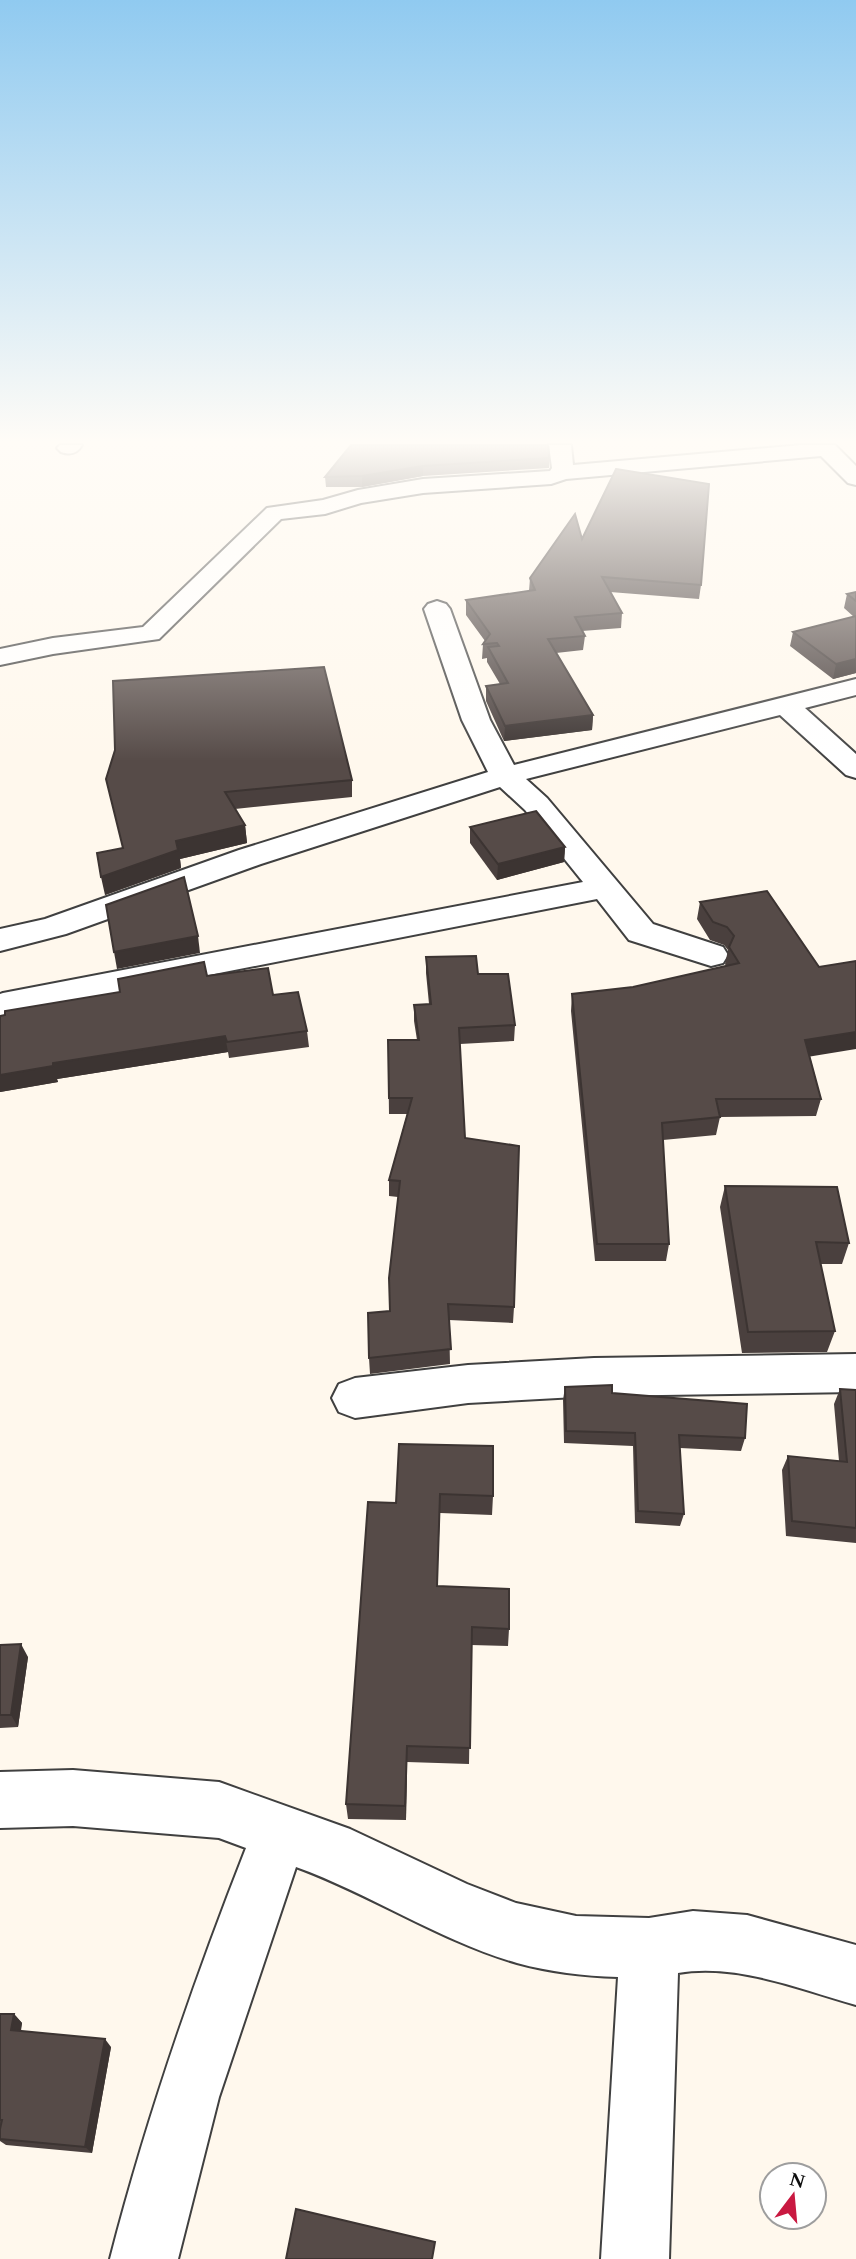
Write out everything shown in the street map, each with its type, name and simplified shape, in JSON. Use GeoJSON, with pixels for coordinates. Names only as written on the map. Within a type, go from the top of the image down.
{"type":"FeatureCollection","features":[{"type":"Feature","properties":{"kind":"street"},"geometry":{"type":"LineString","coordinates":[[0,657],[52,646],[150,634],[238,550]]}},
{"type":"Feature","properties":{"kind":"street"},"geometry":{"type":"LineString","coordinates":[[438,609],[476,720],[505,776],[536,804],[641,932],[711,955]]}},
{"type":"Feature","properties":{"kind":"street"},"geometry":{"type":"LineString","coordinates":[[0,940],[54,927],[250,857],[505,776],[856,687]]}},
{"type":"Feature","properties":{"kind":"street"},"geometry":{"type":"LineString","coordinates":[[784,704],[856,769]]}},
{"type":"Feature","properties":{"kind":"street"},"geometry":{"type":"LineString","coordinates":[[3,1005],[604,888]]}},
{"type":"Feature","properties":{"kind":"street"},"geometry":{"type":"LineString","coordinates":[[355,1398],[468,1384],[594,1377],[856,1373]]}},
{"type":"Feature","properties":{"kind":"street"},"geometry":{"type":"LineString","coordinates":[[0,1800],[73,1798],[219,1810],[350,1858],[452,1909],[516,1933],[576,1946],[649,1948],[693,1941],[747,1945],[856,1975]]}},
{"type":"Feature","properties":{"kind":"street"},"geometry":{"type":"LineString","coordinates":[[144,2259],[227,1972],[281,1832]]}},
{"type":"Feature","properties":{"kind":"street"},"geometry":{"type":"LineString","coordinates":[[635,2259],[649,1948]]}},
{"type":"Feature","properties":{"kind":"building"},"geometry":{"type":"Polygon","coordinates":[[[549,550],[704,550],[701,585],[602,577],[622,613],[575,617],[585,636],[548,639],[593,715],[505,726],[486,686],[508,683],[488,647],[499,646],[497,643],[483,644],[490,634],[466,600],[535,590],[530,578],[549,550]]]}},
{"type":"Feature","properties":{"kind":"building"},"geometry":{"type":"Polygon","coordinates":[[[856,592],[856,601],[847,594],[856,592]]]}},
{"type":"Feature","properties":{"kind":"building"},"geometry":{"type":"Polygon","coordinates":[[[856,616],[856,659],[836,664],[793,632],[856,616]]]}},
{"type":"Feature","properties":{"kind":"building"},"geometry":{"type":"Polygon","coordinates":[[[324,667],[352,780],[225,792],[245,825],[176,841],[178,850],[101,877],[97,853],[123,848],[106,779],[115,750],[113,681],[324,667]]]}},
{"type":"Feature","properties":{"kind":"building"},"geometry":{"type":"Polygon","coordinates":[[[536,811],[565,847],[498,864],[470,827],[536,811]]]}},
{"type":"Feature","properties":{"kind":"building"},"geometry":{"type":"Polygon","coordinates":[[[184,877],[198,936],[114,952],[106,905],[184,877]]]}},
{"type":"Feature","properties":{"kind":"building"},"geometry":{"type":"Polygon","coordinates":[[[767,891],[819,967],[856,961],[856,1032],[805,1040],[821,1099],[716,1099],[720,1117],[662,1123],[669,1244],[597,1244],[572,994],[633,987],[739,963],[729,947],[734,936],[727,927],[713,922],[700,902],[767,891]]]}},
{"type":"Feature","properties":{"kind":"building"},"geometry":{"type":"Polygon","coordinates":[[[476,956],[478,974],[508,974],[515,1025],[459,1028],[465,1138],[519,1146],[514,1307],[448,1304],[451,1349],[369,1358],[368,1313],[390,1311],[389,1278],[400,1181],[389,1180],[412,1098],[389,1098],[388,1040],[419,1040],[414,1005],[431,1004],[426,957],[476,956]]]}},
{"type":"Feature","properties":{"kind":"building"},"geometry":{"type":"Polygon","coordinates":[[[204,962],[207,976],[268,968],[273,995],[298,992],[307,1031],[227,1042],[225,1036],[53,1063],[53,1066],[0,1075],[0,1016],[5,1015],[5,1011],[120,992],[118,979],[204,962]]]}},
{"type":"Feature","properties":{"kind":"building"},"geometry":{"type":"Polygon","coordinates":[[[725,1186],[837,1187],[849,1243],[816,1242],[835,1331],[748,1332],[725,1186]]]}},
{"type":"Feature","properties":{"kind":"building"},"geometry":{"type":"Polygon","coordinates":[[[612,1385],[612,1393],[747,1404],[745,1438],[679,1435],[684,1514],[638,1511],[635,1433],[566,1431],[565,1387],[612,1385]]]}},
{"type":"Feature","properties":{"kind":"building"},"geometry":{"type":"Polygon","coordinates":[[[840,1389],[856,1390],[856,1528],[792,1521],[788,1456],[847,1462],[840,1389]]]}},
{"type":"Feature","properties":{"kind":"building"},"geometry":{"type":"Polygon","coordinates":[[[399,1444],[493,1446],[493,1496],[440,1494],[437,1586],[509,1589],[509,1629],[472,1627],[470,1748],[407,1746],[405,1806],[346,1804],[368,1502],[396,1503],[399,1444]]]}},
{"type":"Feature","properties":{"kind":"building"},"geometry":{"type":"Polygon","coordinates":[[[21,1644],[11,1715],[0,1715],[0,1645],[21,1644]]]}},
{"type":"Feature","properties":{"kind":"building"},"geometry":{"type":"Polygon","coordinates":[[[0,2014],[14,2014],[11,2030],[105,2039],[85,2147],[0,2139],[0,2014]]]}},
{"type":"Feature","properties":{"kind":"building"},"geometry":{"type":"Polygon","coordinates":[[[296,2209],[435,2242],[432,2259],[286,2259],[296,2209]]]}}]}
